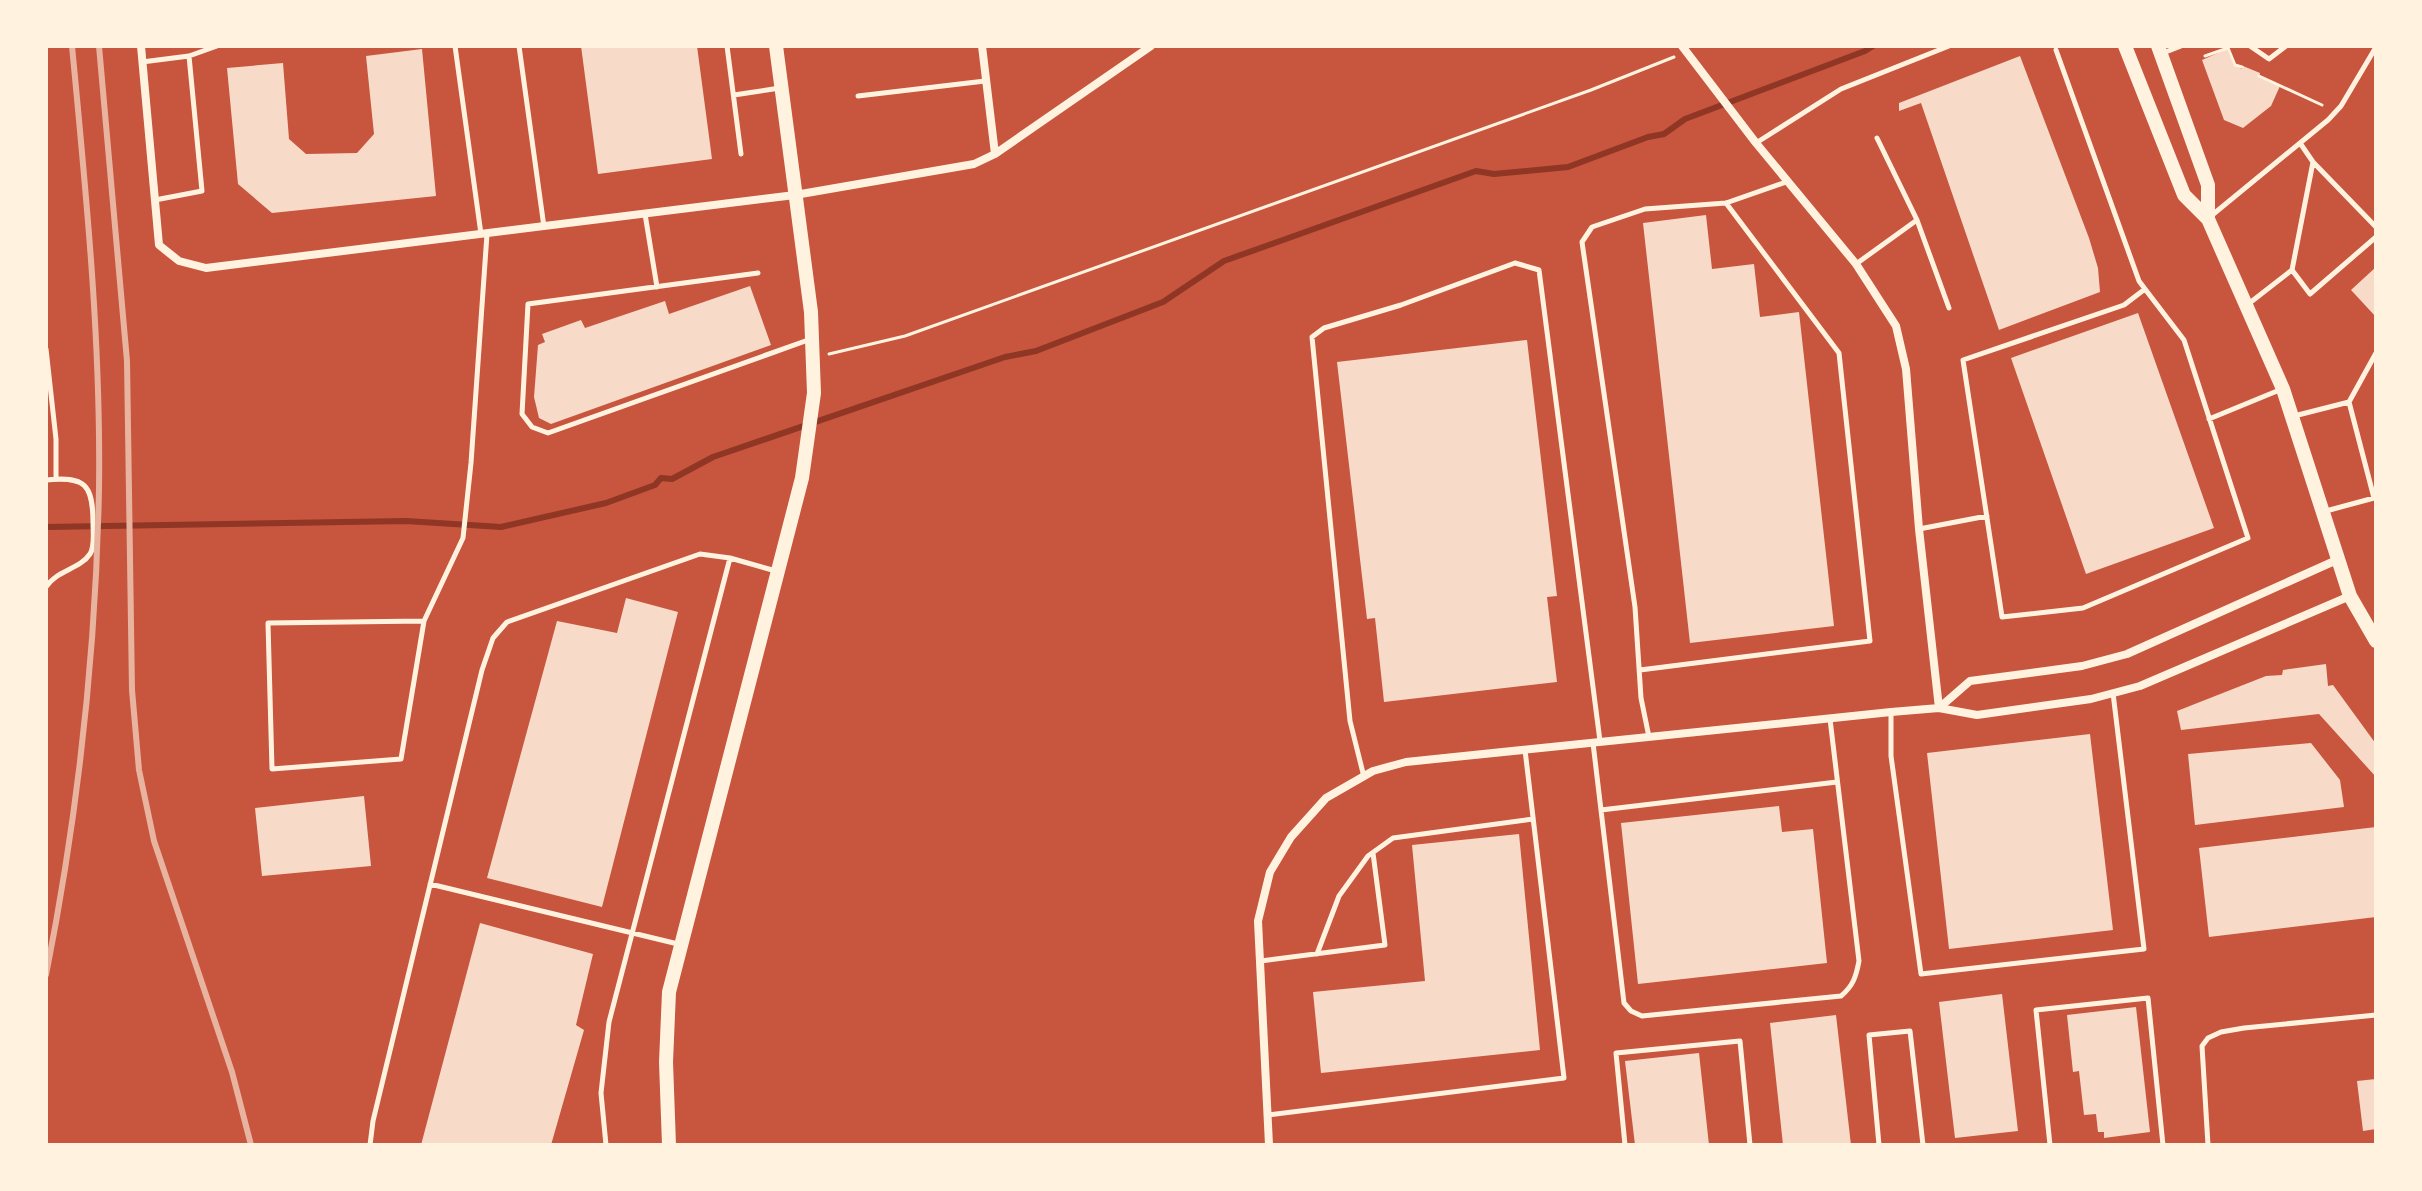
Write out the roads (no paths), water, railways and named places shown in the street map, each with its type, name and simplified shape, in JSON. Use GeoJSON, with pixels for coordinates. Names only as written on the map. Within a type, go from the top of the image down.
{"type":"FeatureCollection","features":[{"type":"Feature","properties":{"kind":"main road"},"geometry":{"type":"LineString","coordinates":[[669,1145],[666,1062],[669,1006],[680,945],[802,478],[814,393],[813,338],[776,46]]}},
{"type":"Feature","properties":{"kind":"main road"},"geometry":{"type":"LineString","coordinates":[[2125,46],[2184,195],[2208,219],[2283,389],[2350,596],[2376,641]]}},
{"type":"Feature","properties":{"kind":"main road"},"geometry":{"type":"LineString","coordinates":[[2160,50],[2208,185],[2208,219]]}},
{"type":"Feature","properties":{"kind":"street"},"geometry":{"type":"LineString","coordinates":[[141,46],[159,245],[179,261],[206,268],[795,195],[974,164],[995,154],[1151,46]]}},
{"type":"Feature","properties":{"kind":"street"},"geometry":{"type":"LineString","coordinates":[[982,46],[995,154]]}},
{"type":"Feature","properties":{"kind":"street"},"geometry":{"type":"LineString","coordinates":[[1684,48],[1756,143],[1856,264],[1896,326],[1906,369],[1919,529],[1939,708]]}},
{"type":"Feature","properties":{"kind":"street"},"geometry":{"type":"LineString","coordinates":[[1939,708],[1970,681],[2082,666],[2127,654],[2339,559]]}},
{"type":"Feature","properties":{"kind":"street"},"geometry":{"type":"LineString","coordinates":[[1269,1145],[1258,921],[1270,872],[1291,837],[1326,798],[1364,777],[1406,762],[1939,708],[1977,715],[2091,699],[2140,686],[2350,596]]}},
{"type":"Feature","properties":{"kind":"lane"},"geometry":{"type":"LineString","coordinates":[[142,62],[189,56],[217,46]]}},
{"type":"Feature","properties":{"kind":"lane"},"geometry":{"type":"LineString","coordinates":[[424,621],[268,623],[272,769],[401,759],[424,621],[463,538],[471,463],[484,235],[455,46]]}},
{"type":"Feature","properties":{"kind":"lane"},"geometry":{"type":"LineString","coordinates":[[519,46],[544,227]]}},
{"type":"Feature","properties":{"kind":"lane"},"geometry":{"type":"LineString","coordinates":[[727,46],[741,154]]}},
{"type":"Feature","properties":{"kind":"lane"},"geometry":{"type":"LineString","coordinates":[[1756,143],[1841,89],[1949,46]]}},
{"type":"Feature","properties":{"kind":"lane"},"geometry":{"type":"LineString","coordinates":[[2160,50],[2181,46]]}},
{"type":"Feature","properties":{"kind":"lane"},"geometry":{"type":"LineString","coordinates":[[2250,46],[2269,59],[2286,46]]}},
{"type":"Feature","properties":{"kind":"lane"},"geometry":{"type":"LineString","coordinates":[[2208,219],[2341,106],[2376,47]]}},
{"type":"Feature","properties":{"kind":"lane"},"geometry":{"type":"LineString","coordinates":[[2056,50],[2139,281],[2184,340],[2248,538],[2083,608],[2002,617],[1963,360],[2124,305],[2145,289]]}},
{"type":"Feature","properties":{"kind":"lane"},"geometry":{"type":"LineString","coordinates":[[155,200],[202,191],[189,56]]}},
{"type":"Feature","properties":{"kind":"lane"},"geometry":{"type":"LineString","coordinates":[[858,96],[986,81]]}},
{"type":"Feature","properties":{"kind":"lane"},"geometry":{"type":"LineString","coordinates":[[734,95],[781,88]]}},
{"type":"Feature","properties":{"kind":"lane"},"geometry":{"type":"LineString","coordinates":[[1877,138],[1917,220],[1949,308]]}},
{"type":"Feature","properties":{"kind":"lane"},"geometry":{"type":"LineString","coordinates":[[2300,143],[2313,162],[2376,227]]}},
{"type":"Feature","properties":{"kind":"lane"},"geometry":{"type":"LineString","coordinates":[[2247,306],[2292,270],[2313,162]]}},
{"type":"Feature","properties":{"kind":"lane"},"geometry":{"type":"LineString","coordinates":[[1649,737],[1641,698],[1635,607],[1582,242],[1592,227],[1645,209],[1726,203],[1790,181]]}},
{"type":"Feature","properties":{"kind":"lane"},"geometry":{"type":"LineString","coordinates":[[1640,670],[1870,641],[1839,353],[1726,203]]}},
{"type":"Feature","properties":{"kind":"lane"},"geometry":{"type":"LineString","coordinates":[[645,214],[657,287]]}},
{"type":"Feature","properties":{"kind":"lane"},"geometry":{"type":"LineString","coordinates":[[1856,264],[1917,220]]}},
{"type":"Feature","properties":{"kind":"lane"},"geometry":{"type":"LineString","coordinates":[[2292,270],[2310,294],[2376,237]]}},
{"type":"Feature","properties":{"kind":"lane"},"geometry":{"type":"LineString","coordinates":[[1364,777],[1350,721],[1312,337],[1324,328],[1401,305],[1515,263],[1539,270],[1597,742],[1601,810],[1624,1003],[1631,1011],[1642,1016],[1841,996],[1851,987],[1859,961],[1830,719]]}},
{"type":"Feature","properties":{"kind":"lane"},"geometry":{"type":"LineString","coordinates":[[758,273],[528,304],[522,414],[532,427],[548,433],[813,338]]}},
{"type":"Feature","properties":{"kind":"lane"},"geometry":{"type":"LineString","coordinates":[[46,349],[56,439],[56,479]]}},
{"type":"Feature","properties":{"kind":"lane"},"geometry":{"type":"LineString","coordinates":[[2324,511],[2374,498],[2349,402],[2376,353]]}},
{"type":"Feature","properties":{"kind":"lane"},"geometry":{"type":"LineString","coordinates":[[2209,419],[2283,389]]}},
{"type":"Feature","properties":{"kind":"lane"},"geometry":{"type":"LineString","coordinates":[[2293,417],[2349,402]]}},
{"type":"Feature","properties":{"kind":"lane"},"geometry":{"type":"LineString","coordinates":[[46,480],[68,478],[83,483],[90,491],[93,508],[89,557],[50,581],[46,587]]}},
{"type":"Feature","properties":{"kind":"lane"},"geometry":{"type":"LineString","coordinates":[[1919,529],[1987,516]]}},
{"type":"Feature","properties":{"kind":"lane"},"geometry":{"type":"LineString","coordinates":[[370,1145],[373,1121],[430,884],[482,670],[493,638],[507,622],[700,554],[730,558],[777,572]]}},
{"type":"Feature","properties":{"kind":"lane"},"geometry":{"type":"LineString","coordinates":[[606,1145],[601,1093],[609,1022],[730,558]]}},
{"type":"Feature","properties":{"kind":"lane"},"geometry":{"type":"LineString","coordinates":[[1891,712],[1891,756],[1921,974],[2144,949],[2113,693]]}},
{"type":"Feature","properties":{"kind":"lane"},"geometry":{"type":"LineString","coordinates":[[1268,1115],[1564,1078],[1525,750]]}},
{"type":"Feature","properties":{"kind":"lane"},"geometry":{"type":"LineString","coordinates":[[1601,810],[1837,782]]}},
{"type":"Feature","properties":{"kind":"lane"},"geometry":{"type":"LineString","coordinates":[[1317,954],[1339,896],[1373,852],[1393,838],[1533,819]]}},
{"type":"Feature","properties":{"kind":"lane"},"geometry":{"type":"LineString","coordinates":[[1260,961],[1385,945],[1373,852]]}},
{"type":"Feature","properties":{"kind":"lane"},"geometry":{"type":"LineString","coordinates":[[430,884],[680,945]]}},
{"type":"Feature","properties":{"kind":"lane"},"geometry":{"type":"LineString","coordinates":[[2050,1145],[2036,1010],[2148,998],[2163,1145]]}},
{"type":"Feature","properties":{"kind":"lane"},"geometry":{"type":"LineString","coordinates":[[2208,1145],[2202,1046],[2208,1038],[2244,1028],[2376,1015]]}},
{"type":"Feature","properties":{"kind":"lane"},"geometry":{"type":"LineString","coordinates":[[1879,1145],[1869,1035],[1910,1031],[1923,1145]]}},
{"type":"Feature","properties":{"kind":"lane"},"geometry":{"type":"LineString","coordinates":[[1625,1145],[1616,1053],[1740,1041],[1750,1145]]}},
{"type":"Feature","properties":{"kind":"waterway"},"geometry":{"type":"LineString","coordinates":[[46,527],[406,521],[501,527],[606,503],[655,485],[661,478],[672,479],[713,457],[1005,357],[1036,351],[1163,302],[1224,261],[1476,171],[1494,174],[1568,167],[1664,134],[1685,119],[1873,46]]}},
{"type":"Feature","properties":{"kind":"railway"},"geometry":{"type":"LineString","coordinates":[[46,975],[67,854],[83,733],[94,611],[99,488],[95,322],[72,46]]}},
{"type":"Feature","properties":{"kind":"railway"},"geometry":{"type":"LineString","coordinates":[[99,46],[127,361],[132,690],[139,770],[154,841],[232,1072],[251,1145]]}}]}
